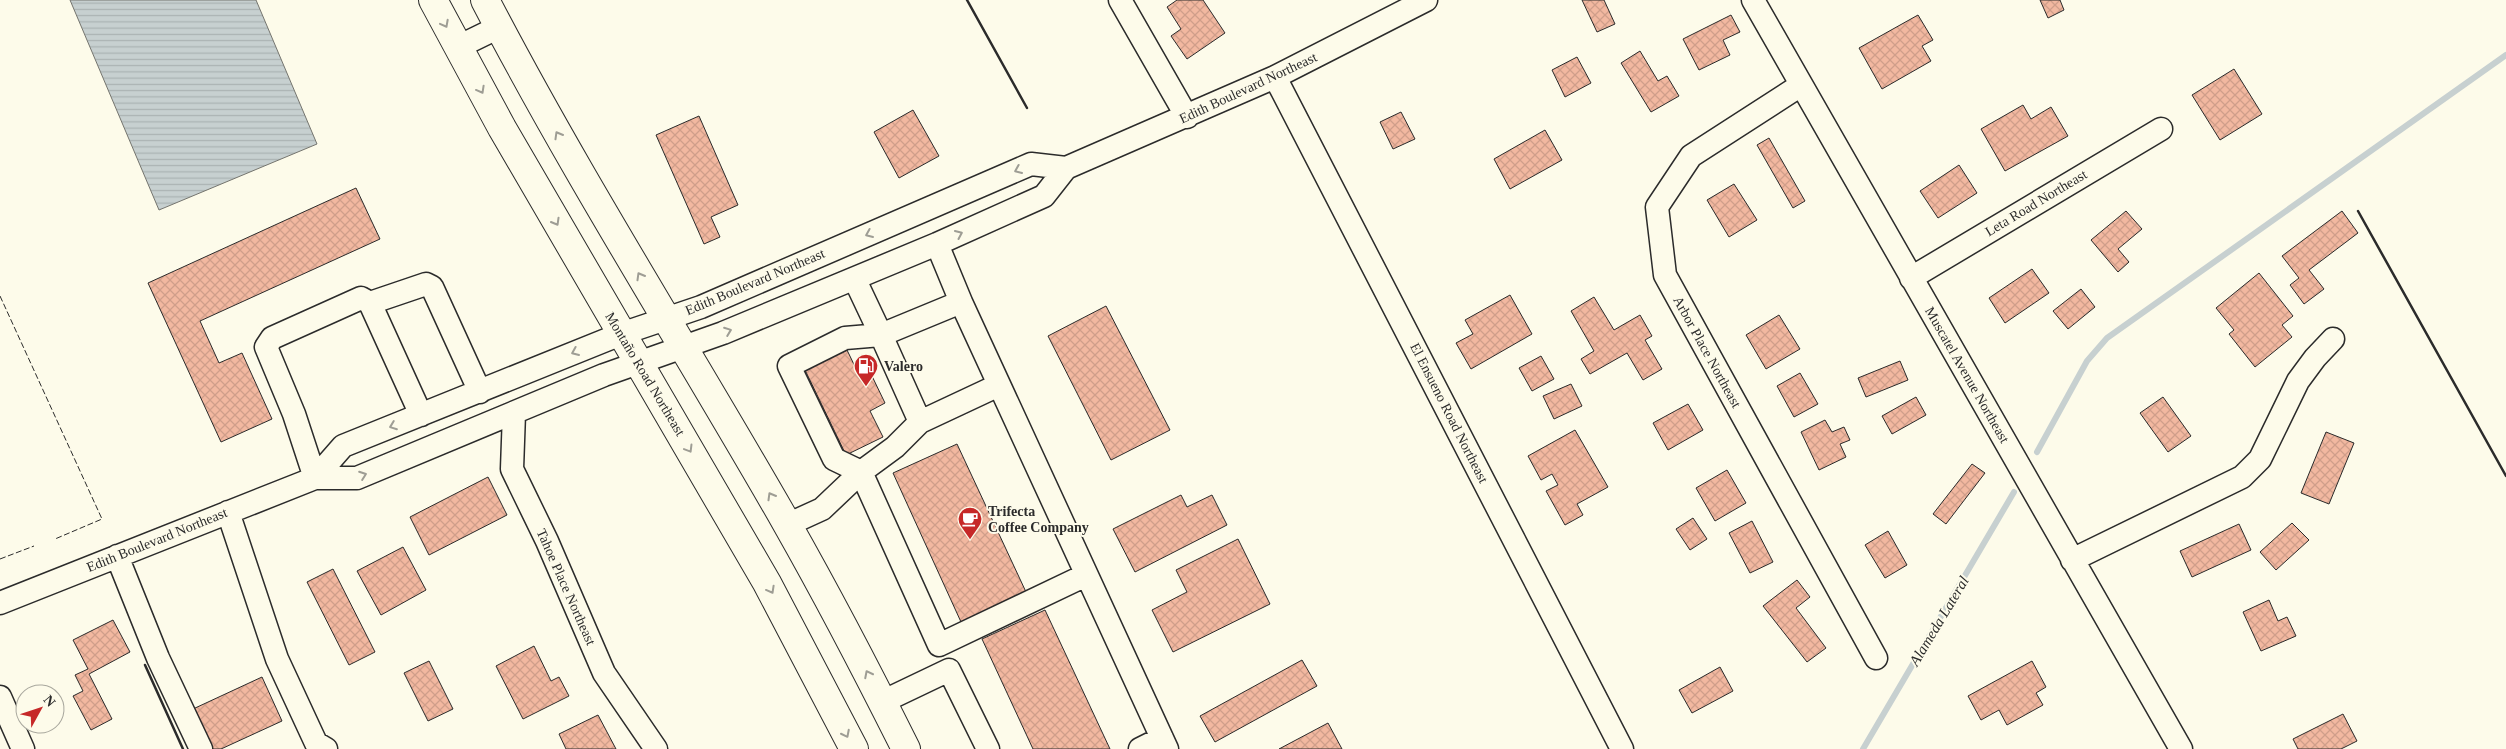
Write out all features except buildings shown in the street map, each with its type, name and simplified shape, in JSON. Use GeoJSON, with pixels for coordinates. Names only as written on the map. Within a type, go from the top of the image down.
{"type":"FeatureCollection","features":[{"type":"Feature","properties":{"kind":"main road","name":"Montaño Road Northeast"},"geometry":{"type":"LineString","coordinates":[[433,0],[620,334],[767,583],[854,749]]}},
{"type":"Feature","properties":{"kind":"main road"},"geometry":{"type":"LineString","coordinates":[[485,0],[549,119],[787,525],[906,749]]}},
{"type":"Feature","properties":{"kind":"street"},"geometry":{"type":"LineString","coordinates":[[1120,0],[1187,117]]}},
{"type":"Feature","properties":{"kind":"street","name":"Muscatel Avenue Northeast"},"geometry":{"type":"LineString","coordinates":[[1753,0],[2181,749]]}},
{"type":"Feature","properties":{"kind":"street","name":"Edith Boulevard Northeast"},"geometry":{"type":"LineString","coordinates":[[0,604],[315,478],[357,478],[637,362],[723,333],[856,280],[1044,196],[1066,168],[1187,117],[1275,77],[1412,3]]}},
{"type":"Feature","properties":{"kind":"street"},"geometry":{"type":"LineString","coordinates":[[458,47],[499,27]]}},
{"type":"Feature","properties":{"kind":"street","name":"El Ensueno Road Northeast"},"geometry":{"type":"LineString","coordinates":[[1275,77],[1622,749]]}},
{"type":"Feature","properties":{"kind":"street","name":"Arbor Place Northeast"},"geometry":{"type":"LineString","coordinates":[[1801,84],[1691,156],[1657,207],[1665,275],[1876,658]]}},
{"type":"Feature","properties":{"kind":"street","name":"Leta Road Northeast"},"geometry":{"type":"LineString","coordinates":[[1911,278],[2160,129]]}},
{"type":"Feature","properties":{"kind":"street","name":"Edith Boulevard Northeast"},"geometry":{"type":"LineString","coordinates":[[315,478],[342,446],[620,334],[701,306],[1032,164],[1066,168]]}},
{"type":"Feature","properties":{"kind":"street"},"geometry":{"type":"LineString","coordinates":[[937,244],[961,302],[1165,744],[1140,749]]}},
{"type":"Feature","properties":{"kind":"street"},"geometry":{"type":"LineString","coordinates":[[856,280],[920,422]]}},
{"type":"Feature","properties":{"kind":"street"},"geometry":{"type":"LineString","coordinates":[[370,303],[426,284],[432,287],[480,392]]}},
{"type":"Feature","properties":{"kind":"street"},"geometry":{"type":"LineString","coordinates":[[315,478],[294,414],[266,347],[272,338],[361,298],[370,303],[420,416]]}},
{"type":"Feature","properties":{"kind":"street"},"geometry":{"type":"LineString","coordinates":[[961,302],[881,335],[845,338],[789,366],[834,459],[861,472],[939,645],[1086,575]]}},
{"type":"Feature","properties":{"kind":"street"},"geometry":{"type":"LineString","coordinates":[[2072,560],[2242,477],[2260,459],[2298,381],[2315,358],[2333,339]]}},
{"type":"Feature","properties":{"kind":"street"},"geometry":{"type":"LineString","coordinates":[[787,525],[822,509],[861,472],[895,447],[920,422],[999,385]]}},
{"type":"Feature","properties":{"kind":"street","name":"Tahoe Place Northeast"},"geometry":{"type":"LineString","coordinates":[[514,412],[512,470],[547,541],[604,673],[656,749]]}},
{"type":"Feature","properties":{"kind":"street"},"geometry":{"type":"LineString","coordinates":[[228,512],[277,659],[315,747]]}},
{"type":"Feature","properties":{"kind":"street"},"geometry":{"type":"LineString","coordinates":[[117,556],[156,652],[201,749]]}},
{"type":"Feature","properties":{"kind":"street"},"geometry":{"type":"LineString","coordinates":[[882,702],[949,670],[988,749]]}},
{"type":"Feature","properties":{"kind":"street"},"geometry":{"type":"LineString","coordinates":[[0,697],[22,749]]}},
{"type":"Feature","properties":{"kind":"shaded area"},"geometry":{"type":"Polygon","coordinates":[[[70,0],[256,0],[317,144],[159,210],[70,0]]]}},
{"type":"Feature","properties":{"kind":"waterway"},"geometry":{"type":"LineString","coordinates":[[2037,452],[2087,361],[2107,338],[2506,55]]}},
{"type":"Feature","properties":{"kind":"waterway","name":"Alameda Lateral"},"geometry":{"type":"LineString","coordinates":[[1863,749],[2014,492]]}},
{"type":"Feature","properties":{"kind":"fence"},"geometry":{"type":"LineString","coordinates":[[0,296],[102,519],[55,539]]}},
{"type":"Feature","properties":{"kind":"fence"},"geometry":{"type":"LineString","coordinates":[[0,559],[34,546]]}},
{"type":"Feature","properties":{"kind":"wall"},"geometry":{"type":"LineString","coordinates":[[967,0],[1027,108]]}},
{"type":"Feature","properties":{"kind":"wall"},"geometry":{"type":"LineString","coordinates":[[2358,211],[2506,476]]}},
{"type":"Feature","properties":{"kind":"wall"},"geometry":{"type":"LineString","coordinates":[[145,665],[183,749]]}},
{"type":"Feature","properties":{"kind":"place","name":"Valero"},"geometry":{"type":"Point","coordinates":[866,387]}},
{"type":"Feature","properties":{"kind":"place","name":"Trifecta Coffee Company"},"geometry":{"type":"Point","coordinates":[970,540]}}]}
